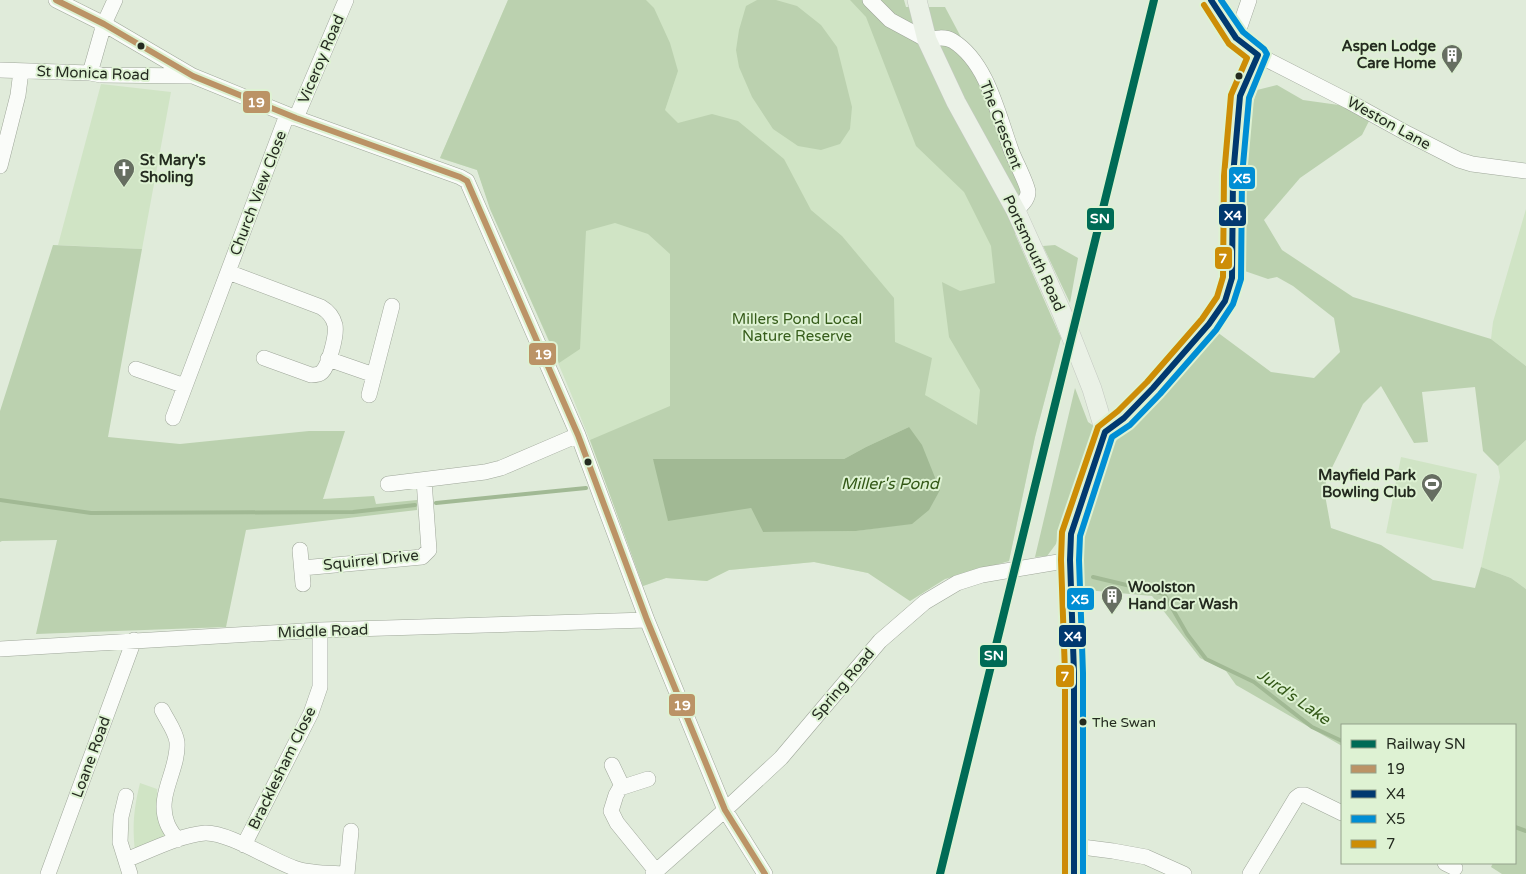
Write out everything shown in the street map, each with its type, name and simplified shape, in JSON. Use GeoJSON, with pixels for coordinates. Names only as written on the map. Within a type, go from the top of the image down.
{"type":"FeatureCollection","features":[{"type":"Feature","properties":{"kind":"main road","name":"Portsmouth Road"},"geometry":{"type":"LineString","coordinates":[[916,0],[927,40],[956,102],[1016,211],[1062,313],[1092,389],[1106,432]]}},
{"type":"Feature","properties":{"kind":"main road"},"geometry":{"type":"LineString","coordinates":[[1074,874],[1074,672],[1070,560],[1071,534],[1106,432]]}},
{"type":"Feature","properties":{"kind":"street"},"geometry":{"type":"LineString","coordinates":[[56,0],[104,24],[193,76]]}},
{"type":"Feature","properties":{"kind":"street"},"geometry":{"type":"LineString","coordinates":[[90,73],[104,24],[115,0]]}},
{"type":"Feature","properties":{"kind":"street","name":"Viceroy Road"},"geometry":{"type":"LineString","coordinates":[[292,116],[346,0]]}},
{"type":"Feature","properties":{"kind":"street"},"geometry":{"type":"LineString","coordinates":[[870,0],[890,20],[927,40]]}},
{"type":"Feature","properties":{"kind":"street"},"geometry":{"type":"LineString","coordinates":[[1211,0],[1236,38]]}},
{"type":"Feature","properties":{"kind":"street"},"geometry":{"type":"LineString","coordinates":[[1236,38],[1249,0]]}},
{"type":"Feature","properties":{"kind":"street","name":"The Crescent"},"geometry":{"type":"LineString","coordinates":[[927,40],[939,38],[952,40],[971,57],[988,84],[1014,158],[1028,191],[1026,199],[1016,211]]}},
{"type":"Feature","properties":{"kind":"street","name":"Weston Lane"},"geometry":{"type":"LineString","coordinates":[[1236,38],[1258,54],[1459,160],[1472,164],[1526,171]]}},
{"type":"Feature","properties":{"kind":"street"},"geometry":{"type":"LineString","coordinates":[[1106,432],[1124,418],[1153,388],[1209,324],[1225,301],[1232,278],[1233,176],[1240,96],[1258,54]]}},
{"type":"Feature","properties":{"kind":"street","name":"St Monica Road"},"geometry":{"type":"LineString","coordinates":[[0,70],[101,75],[193,76],[292,116],[467,182],[578,435]]}},
{"type":"Feature","properties":{"kind":"street"},"geometry":{"type":"LineString","coordinates":[[0,166],[18,95],[20,71]]}},
{"type":"Feature","properties":{"kind":"street","name":"Church View Close"},"geometry":{"type":"LineString","coordinates":[[173,418],[228,272],[292,116]]}},
{"type":"Feature","properties":{"kind":"street","name":"Church View Close"},"geometry":{"type":"LineString","coordinates":[[228,272],[324,309],[332,318],[336,332],[323,371],[314,376],[264,358]]}},
{"type":"Feature","properties":{"kind":"street"},"geometry":{"type":"LineString","coordinates":[[369,395],[392,306]]}},
{"type":"Feature","properties":{"kind":"street"},"geometry":{"type":"LineString","coordinates":[[328,359],[374,376]]}},
{"type":"Feature","properties":{"kind":"street"},"geometry":{"type":"LineString","coordinates":[[136,369],[185,386]]}},
{"type":"Feature","properties":{"kind":"street"},"geometry":{"type":"LineString","coordinates":[[388,484],[501,468],[578,435],[647,620],[725,810],[765,874]]}},
{"type":"Feature","properties":{"kind":"street","name":"Squirrel Drive"},"geometry":{"type":"LineString","coordinates":[[302,568],[422,557],[429,550],[424,480]]}},
{"type":"Feature","properties":{"kind":"street","name":"Squirrel Drive"},"geometry":{"type":"LineString","coordinates":[[300,550],[303,584]]}},
{"type":"Feature","properties":{"kind":"street","name":"Spring Road"},"geometry":{"type":"LineString","coordinates":[[655,873],[781,758],[880,641],[925,602],[957,583],[982,575],[1070,560]]}},
{"type":"Feature","properties":{"kind":"street","name":"Middle Road"},"geometry":{"type":"LineString","coordinates":[[0,650],[134,640],[320,630],[647,620]]}},
{"type":"Feature","properties":{"kind":"street","name":"Bracklesham Close"},"geometry":{"type":"LineString","coordinates":[[244,845],[311,713],[320,687],[320,630]]}},
{"type":"Feature","properties":{"kind":"street","name":"Loane Road"},"geometry":{"type":"LineString","coordinates":[[48,874],[134,640]]}},
{"type":"Feature","properties":{"kind":"street"},"geometry":{"type":"LineString","coordinates":[[162,710],[177,741],[176,759],[164,805],[167,823],[177,840]]}},
{"type":"Feature","properties":{"kind":"street"},"geometry":{"type":"LineString","coordinates":[[612,765],[622,786]]}},
{"type":"Feature","properties":{"kind":"street"},"geometry":{"type":"LineString","coordinates":[[622,786],[629,786],[648,779]]}},
{"type":"Feature","properties":{"kind":"street"},"geometry":{"type":"LineString","coordinates":[[622,786],[611,811],[655,873]]}},
{"type":"Feature","properties":{"kind":"street"},"geometry":{"type":"LineString","coordinates":[[1250,874],[1298,796],[1306,795],[1341,812]]}},
{"type":"Feature","properties":{"kind":"street","name":"Bracklesham Close"},"geometry":{"type":"LineString","coordinates":[[126,796],[121,816],[120,842],[128,867],[177,840],[204,833],[213,834],[244,845],[293,871],[347,874],[351,831]]}},
{"type":"Feature","properties":{"kind":"street"},"geometry":{"type":"LineString","coordinates":[[1074,846],[1146,857],[1184,874]]}},
{"type":"Feature","properties":{"kind":"green space","name":"Millers Pond Local Nature Reserve"},"geometry":{"type":"Polygon","coordinates":[[[508,0],[856,0],[1061,338],[1035,437],[1009,561],[945,579],[910,601],[868,573],[814,562],[729,570],[707,581],[666,578],[643,586],[581,418],[477,170],[440,158],[508,0]]]}},
{"type":"Feature","properties":{"kind":"green space","name":"Millers Pond Local Nature Reserve"},"geometry":{"type":"Polygon","coordinates":[[[508,0],[646,0],[654,8],[670,43],[678,71],[665,110],[678,123],[712,114],[738,121],[784,159],[811,210],[842,236],[894,298],[895,342],[932,358],[925,395],[977,425],[980,390],[949,337],[942,282],[960,291],[995,283],[991,246],[964,192],[916,146],[866,17],[850,0],[904,0],[906,7],[945,7],[962,39],[1000,130],[1022,195],[1015,234],[1061,338],[1035,437],[1009,561],[945,579],[910,601],[868,573],[814,562],[729,570],[707,581],[666,578],[643,586],[590,440],[670,406],[670,254],[648,234],[615,223],[586,231],[580,349],[559,363],[490,209],[477,170],[440,158],[508,0]],[[909,427],[844,459],[653,460],[751,508],[763,532],[856,531],[912,523],[909,427]]]}},
{"type":"Feature","properties":{"kind":"green space"},"geometry":{"type":"Polygon","coordinates":[[[757,0],[776,0],[797,6],[821,25],[837,47],[852,107],[850,129],[840,144],[821,150],[798,146],[773,129],[752,97],[739,67],[736,50],[739,30],[746,6],[757,0]]]}},
{"type":"Feature","properties":{"kind":"green space"},"geometry":{"type":"Polygon","coordinates":[[[101,84],[171,92],[142,249],[58,245],[101,84]]]}},
{"type":"Feature","properties":{"kind":"green space"},"geometry":{"type":"Polygon","coordinates":[[[1277,85],[1303,100],[1346,106],[1369,121],[1362,135],[1300,178],[1264,220],[1282,250],[1353,297],[1491,339],[1526,366],[1526,440],[1498,466],[1483,451],[1475,387],[1422,392],[1428,442],[1414,443],[1381,386],[1363,404],[1326,480],[1325,495],[1331,528],[1381,545],[1433,580],[1475,588],[1481,567],[1511,578],[1526,589],[1526,874],[1502,874],[1491,867],[1492,864],[1516,864],[1516,724],[1341,724],[1341,745],[1236,685],[1226,671],[1200,658],[1152,596],[1086,590],[1076,574],[1079,531],[1106,447],[1116,441],[1138,411],[1213,329],[1271,372],[1314,378],[1340,352],[1334,318],[1293,286],[1277,277],[1268,279],[1236,268],[1239,189],[1246,126],[1257,90],[1277,85]]]}},
{"type":"Feature","properties":{"kind":"green space"},"geometry":{"type":"Polygon","coordinates":[[[1526,209],[1526,366],[1491,339],[1493,322],[1526,209]]]}},
{"type":"Feature","properties":{"kind":"green space"},"geometry":{"type":"Polygon","coordinates":[[[53,245],[142,249],[108,437],[180,444],[309,431],[345,431],[323,499],[374,496],[376,504],[417,500],[417,510],[246,530],[226,627],[36,634],[57,540],[0,542],[0,411],[53,245]]]}},
{"type":"Feature","properties":{"kind":"green space"},"geometry":{"type":"Polygon","coordinates":[[[1055,245],[1078,258],[1070,303],[1043,246],[1055,245]]]}},
{"type":"Feature","properties":{"kind":"green space"},"geometry":{"type":"Polygon","coordinates":[[[1075,388],[1088,422],[1094,426],[1056,544],[1047,556],[1035,557],[1075,388]]]}},
{"type":"Feature","properties":{"kind":"green space"},"geometry":{"type":"Polygon","coordinates":[[[1526,440],[1526,589],[1511,578],[1481,567],[1500,477],[1498,466],[1526,440]]]}},
{"type":"Feature","properties":{"kind":"green space","name":"Mayfield Park Bowling Club"},"geometry":{"type":"Polygon","coordinates":[[[1401,457],[1477,474],[1463,549],[1386,533],[1401,457]]]}},
{"type":"Feature","properties":{"kind":"green space"},"geometry":{"type":"Polygon","coordinates":[[[140,783],[157,789],[158,806],[166,837],[135,851],[134,817],[140,783]]]}},
{"type":"Feature","properties":{"kind":"water","name":"Miller's Pond"},"geometry":{"type":"Polygon","coordinates":[[[909,427],[922,445],[940,490],[929,510],[912,524],[856,531],[763,532],[751,508],[668,521],[653,459],[844,459],[909,427]]]}},
{"type":"Feature","properties":{"kind":"waterway"},"geometry":{"type":"LineString","coordinates":[[436,503],[586,488]]}},
{"type":"Feature","properties":{"kind":"waterway"},"geometry":{"type":"LineString","coordinates":[[0,500],[91,513],[353,512],[415,505]]}},
{"type":"Feature","properties":{"kind":"waterway","name":"Jurd's Lake"},"geometry":{"type":"LineString","coordinates":[[1093,577],[1164,594],[1187,634],[1206,659],[1254,682],[1312,727],[1341,741]]}},
{"type":"Feature","properties":{"kind":"waterway","name":"Jurd's Lake"},"geometry":{"type":"LineString","coordinates":[[1516,827],[1526,831]]}},
{"type":"Feature","properties":{"kind":"rail line","name":"SN"},"geometry":{"type":"LineString","coordinates":[[940,874],[1154,0]]}},
{"type":"Feature","properties":{"kind":"transit line","name":"19"},"geometry":{"type":"LineString","coordinates":[[56,0],[104,24],[193,76],[296,118],[467,181]]}},
{"type":"Feature","properties":{"kind":"transit line","name":"X4"},"geometry":{"type":"LineString","coordinates":[[1074,874],[1074,673],[1070,560],[1071,534],[1105,432],[1124,418],[1153,388],[1209,324],[1225,301],[1232,278],[1233,176],[1240,96],[1258,55],[1236,38],[1211,0]]}},
{"type":"Feature","properties":{"kind":"transit line","name":"X5"},"geometry":{"type":"LineString","coordinates":[[1083,874],[1083,673],[1079,560],[1080,536],[1112,437],[1130,425],[1216,330],[1233,304],[1241,279],[1242,176],[1249,98],[1267,54],[1264,49],[1243,32],[1221,0]]}},
{"type":"Feature","properties":{"kind":"transit line","name":"7"},"geometry":{"type":"LineString","coordinates":[[1065,874],[1065,673],[1061,560],[1062,532],[1098,427],[1118,411],[1147,382],[1202,319],[1217,297],[1223,277],[1224,176],[1231,95],[1247,58],[1229,44],[1204,5]]}},
{"type":"Feature","properties":{"kind":"transit line","name":"19"},"geometry":{"type":"LineString","coordinates":[[467,181],[578,435],[647,620],[725,810],[765,874]]}},
{"type":"Feature","properties":{"kind":"place","name":"Aspen Lodge Care Home"},"geometry":{"type":"Point","coordinates":[1452,74]}},
{"type":"Feature","properties":{"kind":"place","name":"St Mary's Sholing"},"geometry":{"type":"Point","coordinates":[124,188]}},
{"type":"Feature","properties":{"kind":"place","name":"Mayfield Park Bowling Club"},"geometry":{"type":"Point","coordinates":[1432,503]}},
{"type":"Feature","properties":{"kind":"place","name":"Woolston Hand Car Wash"},"geometry":{"type":"Point","coordinates":[1112,615]}},
{"type":"Feature","properties":{"kind":"place","name":"The Swan"},"geometry":{"type":"Point","coordinates":[1083,722]}}]}
